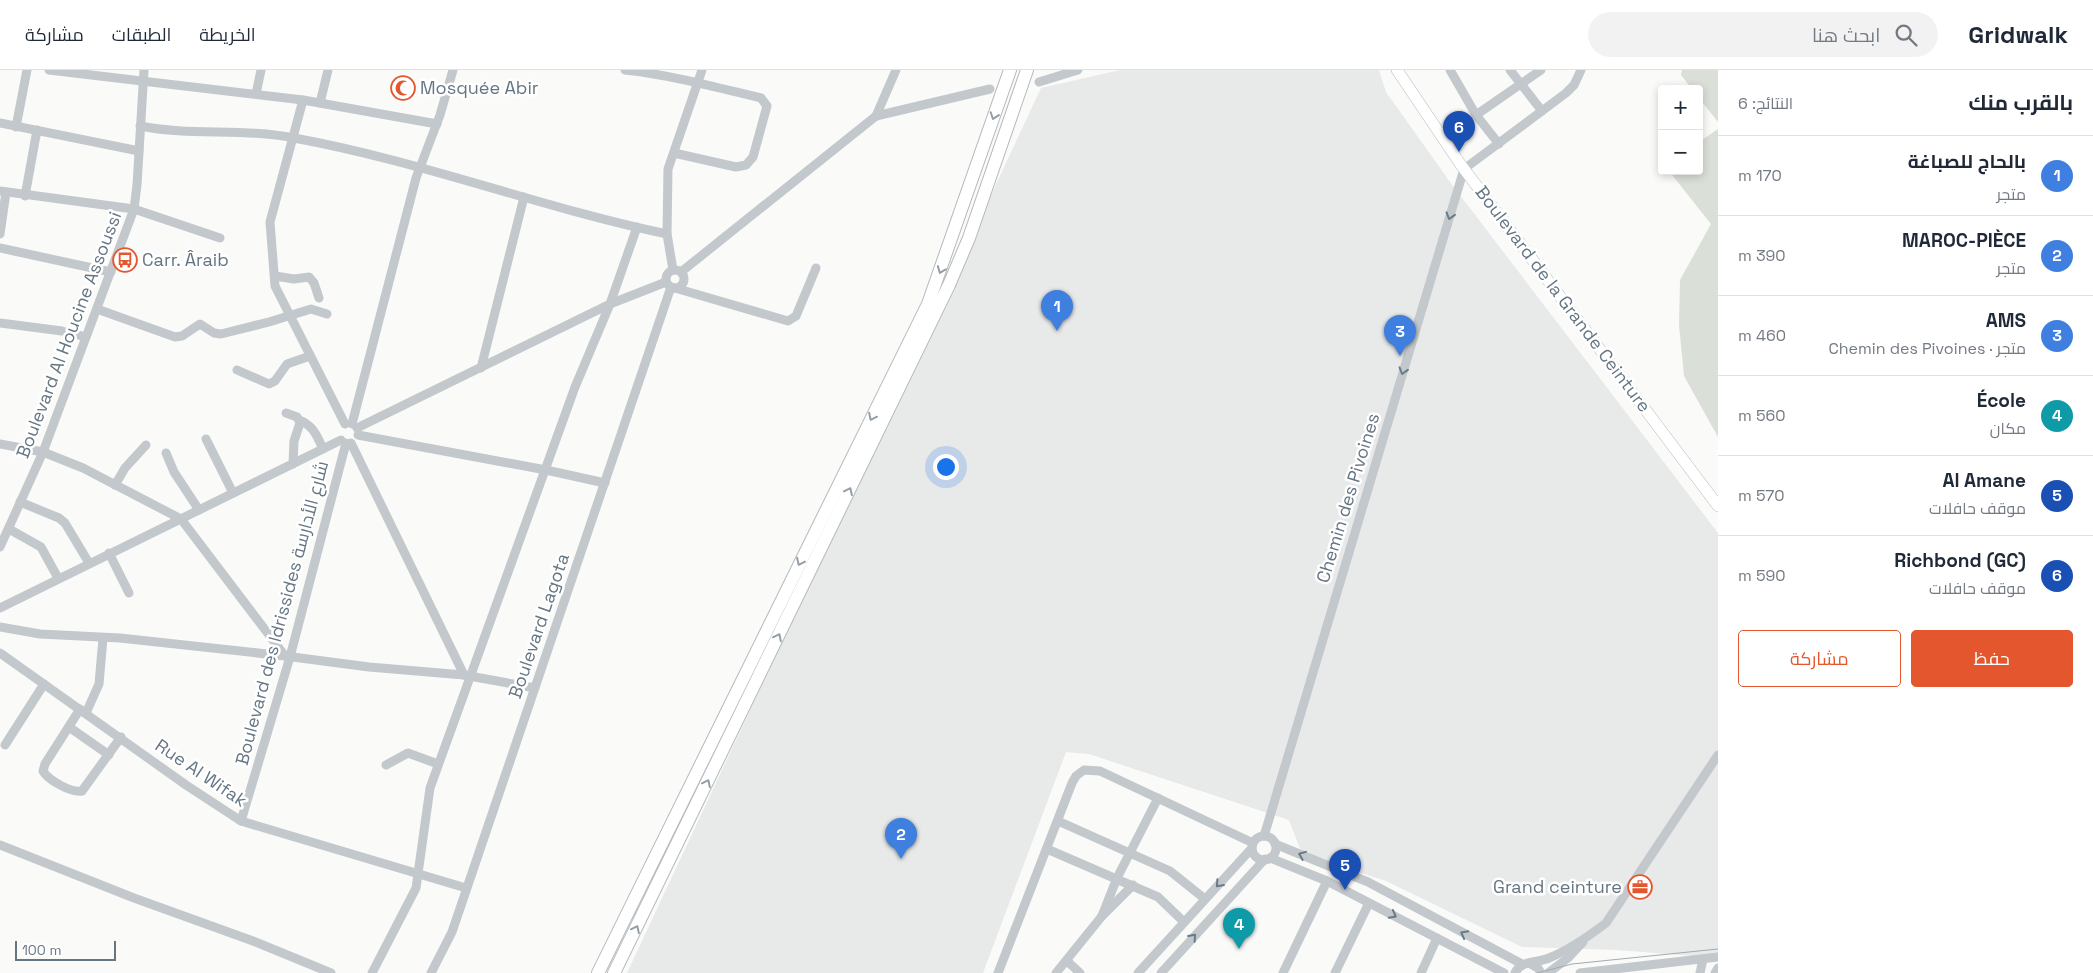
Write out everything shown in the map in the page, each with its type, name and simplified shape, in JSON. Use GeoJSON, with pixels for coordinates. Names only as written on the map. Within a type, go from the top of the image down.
{"type":"FeatureCollection","features":[{"type":"Feature","properties":{"kind":"highway"},"geometry":{"type":"LineString","coordinates":[[598,973],[928,304],[1010,70]]}},
{"type":"Feature","properties":{"kind":"highway"},"geometry":{"type":"LineString","coordinates":[[614,973],[931,324],[969,238],[1027,70]]}},
{"type":"Feature","properties":{"kind":"main road","name":"Boulevard de la Grande Ceinture"},"geometry":{"type":"LineString","coordinates":[[1397,70],[1464,169],[1718,506]]}},
{"type":"Feature","properties":{"kind":"main road","name":"Boulevard de la Grande Ceinture"},"geometry":{"type":"LineString","coordinates":[[1408,70],[1412,90]]}},
{"type":"Feature","properties":{"kind":"street"},"geometry":{"type":"LineString","coordinates":[[16,127],[27,70]]}},
{"type":"Feature","properties":{"kind":"street"},"geometry":{"type":"LineString","coordinates":[[49,70],[303,100],[437,124]]}},
{"type":"Feature","properties":{"kind":"street","name":"Boulevard Al Houcine Assoussi"},"geometry":{"type":"LineString","coordinates":[[0,547],[43,452],[134,209],[144,70]]}},
{"type":"Feature","properties":{"kind":"street"},"geometry":{"type":"LineString","coordinates":[[256,94],[261,70]]}},
{"type":"Feature","properties":{"kind":"street"},"geometry":{"type":"LineString","coordinates":[[320,103],[328,70]]}},
{"type":"Feature","properties":{"kind":"street"},"geometry":{"type":"LineString","coordinates":[[0,608],[88,563],[323,449],[346,442],[353,428],[420,168],[437,124],[453,70]]}},
{"type":"Feature","properties":{"kind":"street"},"geometry":{"type":"LineString","coordinates":[[625,70],[698,82],[761,98],[765,102],[767,110],[753,158],[746,165],[736,167],[674,153]]}},
{"type":"Feature","properties":{"kind":"street"},"geometry":{"type":"LineString","coordinates":[[353,428],[481,368],[610,304],[671,286],[680,286],[684,282],[677,271],[667,234],[668,169],[702,70]]}},
{"type":"Feature","properties":{"kind":"street"},"geometry":{"type":"LineString","coordinates":[[876,116],[896,70]]}},
{"type":"Feature","properties":{"kind":"street"},"geometry":{"type":"LineString","coordinates":[[1039,82],[1078,70]]}},
{"type":"Feature","properties":{"kind":"street"},"geometry":{"type":"LineString","coordinates":[[1450,70],[1476,115],[1499,144]]}},
{"type":"Feature","properties":{"kind":"street"},"geometry":{"type":"LineString","coordinates":[[1510,70],[1542,111]]}},
{"type":"Feature","properties":{"kind":"street"},"geometry":{"type":"LineString","coordinates":[[1476,115],[1541,70]]}},
{"type":"Feature","properties":{"kind":"street"},"geometry":{"type":"LineString","coordinates":[[1464,169],[1574,86],[1581,70]]}},
{"type":"Feature","properties":{"kind":"street"},"geometry":{"type":"LineString","coordinates":[[671,286],[668,273],[677,271],[876,116],[990,89]]}},
{"type":"Feature","properties":{"kind":"street"},"geometry":{"type":"LineString","coordinates":[[303,100],[270,222],[277,293],[310,356],[353,428],[605,483]]}},
{"type":"Feature","properties":{"kind":"street"},"geometry":{"type":"LineString","coordinates":[[0,124],[139,151]]}},
{"type":"Feature","properties":{"kind":"street"},"geometry":{"type":"LineString","coordinates":[[140,126],[292,137],[420,168],[667,234]]}},
{"type":"Feature","properties":{"kind":"street"},"geometry":{"type":"LineString","coordinates":[[25,196],[37,130]]}},
{"type":"Feature","properties":{"kind":"street","name":"Chemin des Pivoines"},"geometry":{"type":"LineString","coordinates":[[1264,836],[1464,169]]}},
{"type":"Feature","properties":{"kind":"street"},"geometry":{"type":"LineString","coordinates":[[0,234],[3,191],[25,196],[134,209],[220,238]]}},
{"type":"Feature","properties":{"kind":"street"},"geometry":{"type":"LineString","coordinates":[[481,368],[524,197]]}},
{"type":"Feature","properties":{"kind":"street"},"geometry":{"type":"LineString","coordinates":[[372,973],[412,897],[418,876],[428,796],[467,676],[546,470],[575,387],[610,304],[636,227]]}},
{"type":"Feature","properties":{"kind":"street"},"geometry":{"type":"LineString","coordinates":[[0,248],[111,272]]}},
{"type":"Feature","properties":{"kind":"street"},"geometry":{"type":"LineString","coordinates":[[671,286],[788,321],[796,316],[816,268]]}},
{"type":"Feature","properties":{"kind":"street"},"geometry":{"type":"LineString","coordinates":[[275,276],[294,279],[309,277],[314,283],[319,298]]}},
{"type":"Feature","properties":{"kind":"street","name":"Boulevard Lagota"},"geometry":{"type":"LineString","coordinates":[[432,973],[452,932],[671,286]]}},
{"type":"Feature","properties":{"kind":"street"},"geometry":{"type":"LineString","coordinates":[[97,309],[175,337],[182,336],[200,324],[214,333],[221,334],[290,317],[311,309],[327,314]]}},
{"type":"Feature","properties":{"kind":"street"},"geometry":{"type":"LineString","coordinates":[[0,323],[62,330],[86,337]]}},
{"type":"Feature","properties":{"kind":"street"},"geometry":{"type":"LineString","coordinates":[[238,370],[269,384],[275,380],[287,364],[310,356]]}},
{"type":"Feature","properties":{"kind":"street"},"geometry":{"type":"LineString","coordinates":[[286,413],[306,422],[315,432],[323,449]]}},
{"type":"Feature","properties":{"kind":"street"},"geometry":{"type":"LineString","coordinates":[[293,464],[292,449],[299,430],[299,420]]}},
{"type":"Feature","properties":{"kind":"street","name":"Boulevard des Idrissides شارع الأدارسة"},"geometry":{"type":"LineString","coordinates":[[241,821],[346,442],[339,433],[353,428]]}},
{"type":"Feature","properties":{"kind":"street"},"geometry":{"type":"LineString","coordinates":[[206,439],[234,493]]}},
{"type":"Feature","properties":{"kind":"street"},"geometry":{"type":"LineString","coordinates":[[346,442],[467,676]]}},
{"type":"Feature","properties":{"kind":"street"},"geometry":{"type":"LineString","coordinates":[[0,444],[43,452],[83,468],[180,520],[287,656]]}},
{"type":"Feature","properties":{"kind":"street"},"geometry":{"type":"LineString","coordinates":[[115,485],[125,468],[146,445]]}},
{"type":"Feature","properties":{"kind":"street"},"geometry":{"type":"LineString","coordinates":[[166,453],[174,472],[199,510]]}},
{"type":"Feature","properties":{"kind":"street"},"geometry":{"type":"LineString","coordinates":[[20,502],[59,518],[65,523],[88,563]]}},
{"type":"Feature","properties":{"kind":"street"},"geometry":{"type":"LineString","coordinates":[[9,528],[41,547],[58,578]]}},
{"type":"Feature","properties":{"kind":"street"},"geometry":{"type":"LineString","coordinates":[[109,553],[128,592]]}},
{"type":"Feature","properties":{"kind":"street"},"geometry":{"type":"LineString","coordinates":[[0,627],[40,634],[103,638],[287,656],[369,667],[467,676],[535,688]]}},
{"type":"Feature","properties":{"kind":"street"},"geometry":{"type":"LineString","coordinates":[[103,638],[99,684],[83,711],[69,727],[45,764],[43,771],[48,776],[80,792],[86,788],[121,737]]}},
{"type":"Feature","properties":{"kind":"street","name":"Rue Al Wifak"},"geometry":{"type":"LineString","coordinates":[[0,653],[121,737],[186,785],[241,821],[418,876],[466,888]]}},
{"type":"Feature","properties":{"kind":"street"},"geometry":{"type":"LineString","coordinates":[[5,745],[44,684]]}},
{"type":"Feature","properties":{"kind":"street"},"geometry":{"type":"LineString","coordinates":[[69,727],[109,755]]}},
{"type":"Feature","properties":{"kind":"street"},"geometry":{"type":"LineString","coordinates":[[386,764],[408,752],[438,764]]}},
{"type":"Feature","properties":{"kind":"street"},"geometry":{"type":"LineString","coordinates":[[1515,973],[1527,964],[1551,958],[1586,938],[1606,923],[1618,908],[1718,755]]}},
{"type":"Feature","properties":{"kind":"street"},"geometry":{"type":"LineString","coordinates":[[998,973],[1073,780],[1078,773],[1087,769],[1100,770],[1253,846]]}},
{"type":"Feature","properties":{"kind":"street"},"geometry":{"type":"LineString","coordinates":[[1102,916],[1117,878],[1158,798]]}},
{"type":"Feature","properties":{"kind":"street"},"geometry":{"type":"LineString","coordinates":[[1058,821],[1131,853],[1181,878],[1205,899]]}},
{"type":"Feature","properties":{"kind":"street"},"geometry":{"type":"LineString","coordinates":[[1138,973],[1253,846],[1258,838],[1264,836],[1271,838],[1275,844],[1275,852],[1161,973]]}},
{"type":"Feature","properties":{"kind":"street"},"geometry":{"type":"LineString","coordinates":[[1275,844],[1368,882],[1538,968],[1541,973]]}},
{"type":"Feature","properties":{"kind":"street"},"geometry":{"type":"LineString","coordinates":[[0,846],[134,898],[253,941],[331,973]]}},
{"type":"Feature","properties":{"kind":"street"},"geometry":{"type":"LineString","coordinates":[[1253,846],[1255,855],[1268,858],[1327,881],[1504,973]]}},
{"type":"Feature","properties":{"kind":"street"},"geometry":{"type":"LineString","coordinates":[[1047,850],[1117,878],[1161,899],[1184,922]]}},
{"type":"Feature","properties":{"kind":"street"},"geometry":{"type":"LineString","coordinates":[[1283,973],[1327,881]]}},
{"type":"Feature","properties":{"kind":"street"},"geometry":{"type":"LineString","coordinates":[[1056,973],[1068,961],[1102,916],[1133,885]]}},
{"type":"Feature","properties":{"kind":"street"},"geometry":{"type":"LineString","coordinates":[[1335,973],[1369,903]]}},
{"type":"Feature","properties":{"kind":"street"},"geometry":{"type":"LineString","coordinates":[[1421,973],[1437,938]]}},
{"type":"Feature","properties":{"kind":"street"},"geometry":{"type":"LineString","coordinates":[[1548,973],[1568,958],[1586,938]]}},
{"type":"Feature","properties":{"kind":"street"},"geometry":{"type":"LineString","coordinates":[[1580,973],[1647,969],[1718,957]]}},
{"type":"Feature","properties":{"kind":"street"},"geometry":{"type":"LineString","coordinates":[[1700,973],[1703,959]]}},
{"type":"Feature","properties":{"kind":"street"},"geometry":{"type":"LineString","coordinates":[[1068,961],[1080,973]]}},
{"type":"Feature","properties":{"kind":"street"},"geometry":{"type":"LineString","coordinates":[[1716,973],[1718,968]]}},
{"type":"Feature","properties":{"kind":"shaded area"},"geometry":{"type":"Polygon","coordinates":[[[1120,70],[1379,70],[1386,92],[1450,182],[1718,533],[1718,958],[1617,950],[1522,947],[1386,881],[1302,854],[1289,820],[1089,754],[1066,752],[983,973],[627,973],[1041,88],[1120,70]]]}},
{"type":"Feature","properties":{"kind":"shaded area"},"geometry":{"type":"Polygon","coordinates":[[[1682,70],[1718,70],[1718,122],[1703,103],[1703,85],[1689,85],[1681,75],[1682,70]]]}},
{"type":"Feature","properties":{"kind":"shaded area"},"geometry":{"type":"Polygon","coordinates":[[[1718,129],[1718,437],[1684,376],[1679,325],[1680,280],[1711,224],[1672,175],[1703,175],[1703,139],[1718,129]]]}},
{"type":"Feature","properties":{"kind":"tram line"},"geometry":{"type":"LineString","coordinates":[[1537,973],[1572,964],[1718,949]]}},
{"type":"Feature","properties":{"kind":"place","name":"Mosquée Abir"},"geometry":{"type":"Point","coordinates":[403,88]}},
{"type":"Feature","properties":{"kind":"place","name":"Richbond (GC)"},"geometry":{"type":"Point","coordinates":[1459,152]}},
{"type":"Feature","properties":{"kind":"place","name":"Carr. Âraib"},"geometry":{"type":"Point","coordinates":[125,260]}},
{"type":"Feature","properties":{"kind":"place","name":"بالحاج للصباغة"},"geometry":{"type":"Point","coordinates":[1057,331]}},
{"type":"Feature","properties":{"kind":"place","name":"AMS"},"geometry":{"type":"Point","coordinates":[1400,356]}},
{"type":"Feature","properties":{"kind":"place","name":"MAROC-PIÈCE"},"geometry":{"type":"Point","coordinates":[901,859]}},
{"type":"Feature","properties":{"kind":"place","name":"Grand ceinture"},"geometry":{"type":"Point","coordinates":[1640,887]}},
{"type":"Feature","properties":{"kind":"place","name":"Al Amane"},"geometry":{"type":"Point","coordinates":[1345,890]}},
{"type":"Feature","properties":{"kind":"place","name":"École"},"geometry":{"type":"Point","coordinates":[1239,949]}}]}
